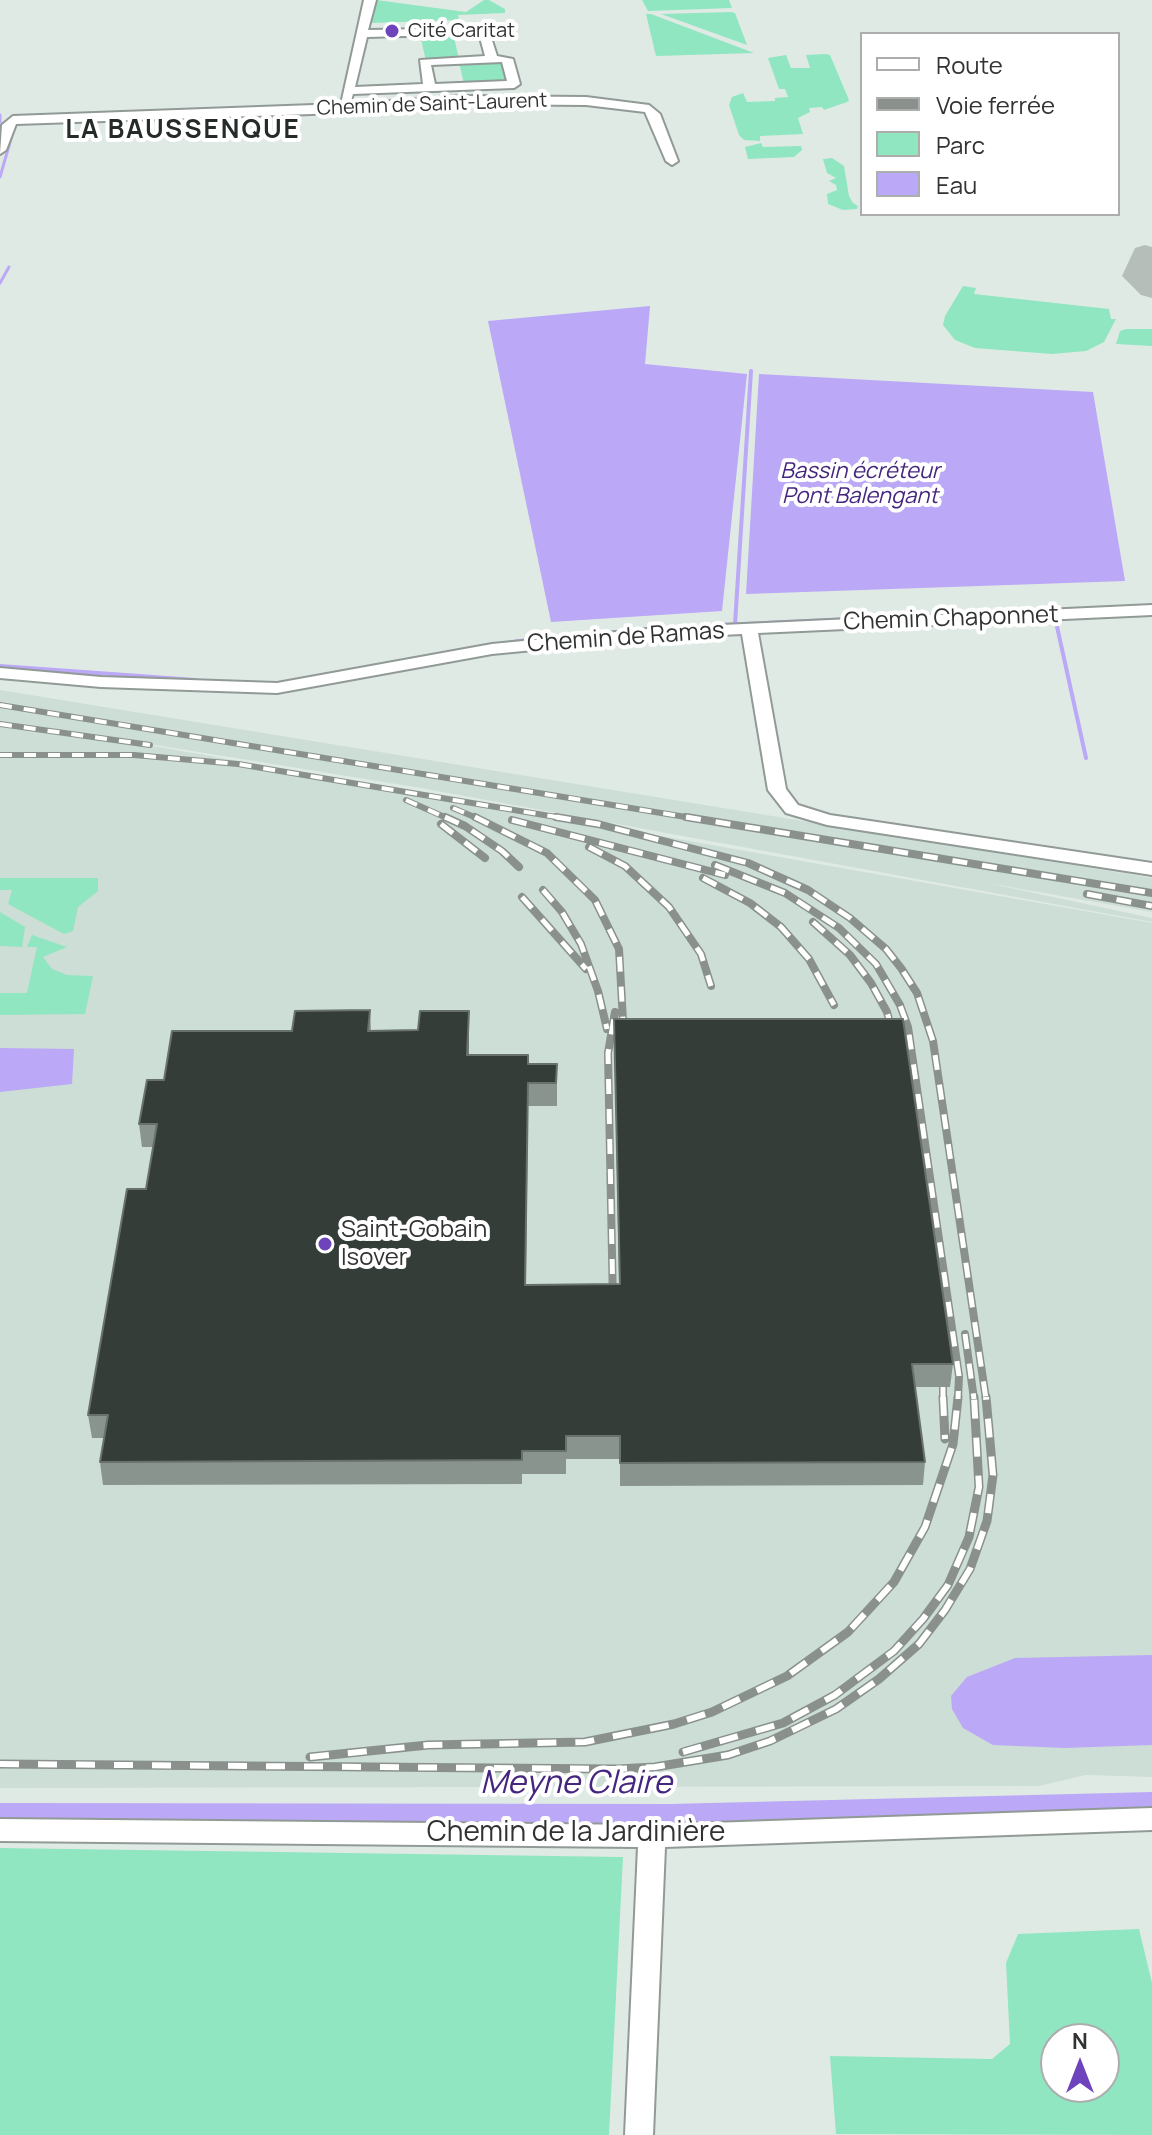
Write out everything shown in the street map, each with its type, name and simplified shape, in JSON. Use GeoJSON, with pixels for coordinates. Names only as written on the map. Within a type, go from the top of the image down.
{"type":"FeatureCollection","features":[{"type":"Feature","properties":{"kind":"street"},"geometry":{"type":"LineString","coordinates":[[339,106],[348,100],[370,0]]}},
{"type":"Feature","properties":{"kind":"street"},"geometry":{"type":"LineString","coordinates":[[362,34],[484,30],[492,59]]}},
{"type":"Feature","properties":{"kind":"street"},"geometry":{"type":"LineString","coordinates":[[456,32],[458,86]]}},
{"type":"Feature","properties":{"kind":"street"},"geometry":{"type":"LineString","coordinates":[[350,91],[514,84],[507,59],[421,63],[414,33]]}},
{"type":"Feature","properties":{"kind":"street"},"geometry":{"type":"LineString","coordinates":[[424,62],[430,87]]}},
{"type":"Feature","properties":{"kind":"street","name":"Chemin de Saint-Laurent"},"geometry":{"type":"LineString","coordinates":[[13,120],[264,112],[495,99],[638,105],[654,114],[672,161]]}},
{"type":"Feature","properties":{"kind":"street"},"geometry":{"type":"LineString","coordinates":[[0,112],[13,120],[8,125],[0,150]]}},
{"type":"Feature","properties":{"kind":"street","name":"Chemin Chaponnet"},"geometry":{"type":"LineString","coordinates":[[749,629],[1152,610]]}},
{"type":"Feature","properties":{"kind":"street","name":"Chemin de Ramas"},"geometry":{"type":"LineString","coordinates":[[0,673],[101,682],[277,688],[492,649],[658,633],[749,629],[777,790],[792,809],[827,820],[1152,869]]}},
{"type":"Feature","properties":{"kind":"street","name":"Chemin de la Jardinière"},"geometry":{"type":"LineString","coordinates":[[0,1830],[652,1836],[1152,1819]]}},
{"type":"Feature","properties":{"kind":"street"},"geometry":{"type":"LineString","coordinates":[[639,2135],[652,1836]]}},
{"type":"Feature","properties":{"kind":"shaded area"},"geometry":{"type":"Polygon","coordinates":[[[0,690],[1152,878],[1152,912],[987,883],[1152,918],[1152,922],[421,788],[63,730],[1152,923],[1152,1777],[1086,1775],[1039,1786],[0,1788],[0,690]]]}},
{"type":"Feature","properties":{"kind":"green space"},"geometry":{"type":"Polygon","coordinates":[[[376,0],[466,12],[489,0],[505,9],[505,13],[458,15],[459,20],[370,23],[376,0]]]}},
{"type":"Feature","properties":{"kind":"green space"},"geometry":{"type":"Polygon","coordinates":[[[642,0],[729,0],[732,8],[648,11],[642,0]]]}},
{"type":"Feature","properties":{"kind":"green space"},"geometry":{"type":"Polygon","coordinates":[[[735,13],[747,45],[661,14],[735,13]]]}},
{"type":"Feature","properties":{"kind":"green space"},"geometry":{"type":"Polygon","coordinates":[[[646,14],[651,14],[754,53],[656,56],[646,14]]]}},
{"type":"Feature","properties":{"kind":"green space"},"geometry":{"type":"Polygon","coordinates":[[[453,33],[459,59],[426,61],[420,35],[453,33]]]}},
{"type":"Feature","properties":{"kind":"green space"},"geometry":{"type":"Polygon","coordinates":[[[786,55],[791,68],[810,68],[806,55],[830,55],[849,100],[847,102],[824,110],[822,107],[809,108],[810,112],[798,118],[803,134],[760,136],[760,141],[744,140],[739,135],[729,105],[732,97],[743,93],[747,102],[788,97],[785,89],[779,89],[768,58],[786,55]]]}},
{"type":"Feature","properties":{"kind":"green space"},"geometry":{"type":"Polygon","coordinates":[[[503,61],[509,82],[464,84],[459,62],[503,61]]]}},
{"type":"Feature","properties":{"kind":"green space"},"geometry":{"type":"Polygon","coordinates":[[[761,143],[763,147],[801,146],[802,150],[794,157],[748,159],[745,147],[761,143]]]}},
{"type":"Feature","properties":{"kind":"green space"},"geometry":{"type":"Polygon","coordinates":[[[832,158],[844,166],[849,196],[858,206],[857,209],[843,210],[828,204],[827,194],[837,190],[836,185],[829,181],[836,178],[827,173],[823,159],[832,158]]]}},
{"type":"Feature","properties":{"kind":"green space"},"geometry":{"type":"Polygon","coordinates":[[[963,286],[976,288],[974,294],[1109,309],[1111,319],[1116,319],[1104,342],[1086,351],[1052,354],[975,348],[955,340],[943,325],[963,286]]]}},
{"type":"Feature","properties":{"kind":"green space"},"geometry":{"type":"Polygon","coordinates":[[[1152,329],[1152,346],[1116,344],[1120,331],[1152,329]]]}},
{"type":"Feature","properties":{"kind":"green space"},"geometry":{"type":"Polygon","coordinates":[[[0,878],[98,878],[98,891],[78,907],[73,931],[64,934],[8,904],[12,890],[0,890],[0,878]]]}},
{"type":"Feature","properties":{"kind":"green space"},"geometry":{"type":"Polygon","coordinates":[[[0,912],[25,927],[22,947],[0,946],[0,912]]]}},
{"type":"Feature","properties":{"kind":"green space"},"geometry":{"type":"Polygon","coordinates":[[[32,935],[67,947],[43,957],[52,969],[67,975],[93,976],[85,1014],[0,1015],[0,993],[27,993],[37,947],[27,947],[32,935]]]}},
{"type":"Feature","properties":{"kind":"green space"},"geometry":{"type":"Polygon","coordinates":[[[0,1848],[623,1857],[609,2135],[0,2135],[0,1848]]]}},
{"type":"Feature","properties":{"kind":"green space"},"geometry":{"type":"Polygon","coordinates":[[[1139,1929],[1152,1983],[1152,2135],[836,2134],[830,2056],[992,2059],[1010,2044],[1006,1963],[1018,1934],[1139,1929]]]}},
{"type":"Feature","properties":{"kind":"water"},"geometry":{"type":"Polygon","coordinates":[[[650,306],[645,364],[747,374],[722,611],[551,622],[488,321],[650,306]]]}},
{"type":"Feature","properties":{"kind":"water","name":"Bassin écréteur Pont Balengant"},"geometry":{"type":"Polygon","coordinates":[[[759,374],[1093,392],[1125,581],[746,594],[759,374]]]}},
{"type":"Feature","properties":{"kind":"water"},"geometry":{"type":"Polygon","coordinates":[[[0,1048],[74,1049],[72,1084],[0,1092],[0,1048]]]}},
{"type":"Feature","properties":{"kind":"water"},"geometry":{"type":"Polygon","coordinates":[[[1152,1655],[1152,1745],[1065,1748],[993,1745],[963,1728],[952,1709],[951,1696],[967,1677],[1015,1658],[1152,1655]]]}},
{"type":"Feature","properties":{"kind":"building","name":"Saint-Gobain Isover"},"geometry":{"type":"Polygon","coordinates":[[[370,1010],[368,1031],[418,1030],[420,1011],[469,1011],[467,1055],[528,1055],[528,1064],[557,1064],[556,1083],[528,1083],[525,1285],[620,1284],[614,1019],[903,1019],[953,1364],[912,1364],[925,1462],[620,1463],[620,1436],[566,1436],[566,1451],[522,1451],[522,1460],[100,1462],[108,1415],[88,1415],[127,1189],[146,1189],[157,1124],[139,1124],[147,1080],[164,1080],[172,1031],[292,1031],[295,1011],[370,1010]]]}},
{"type":"Feature","properties":{"kind":"waterway"},"geometry":{"type":"LineString","coordinates":[[0,115],[0,122]]}},
{"type":"Feature","properties":{"kind":"waterway"},"geometry":{"type":"LineString","coordinates":[[72,122],[138,120]]}},
{"type":"Feature","properties":{"kind":"waterway"},"geometry":{"type":"LineString","coordinates":[[0,177],[15,125],[26,123]]}},
{"type":"Feature","properties":{"kind":"waterway"},"geometry":{"type":"LineString","coordinates":[[0,283],[9,267]]}},
{"type":"Feature","properties":{"kind":"waterway"},"geometry":{"type":"LineString","coordinates":[[735,624],[751,371]]}},
{"type":"Feature","properties":{"kind":"waterway"},"geometry":{"type":"LineString","coordinates":[[1054,613],[1086,758]]}},
{"type":"Feature","properties":{"kind":"waterway"},"geometry":{"type":"LineString","coordinates":[[679,627],[957,614]]}},
{"type":"Feature","properties":{"kind":"waterway"},"geometry":{"type":"LineString","coordinates":[[457,651],[519,641],[649,629]]}},
{"type":"Feature","properties":{"kind":"waterway"},"geometry":{"type":"LineString","coordinates":[[0,666],[195,680]]}},
{"type":"Feature","properties":{"kind":"waterway","name":"Meyne Claire"},"geometry":{"type":"LineString","coordinates":[[0,1818],[670,1819],[1152,1807]]}},
{"type":"Feature","properties":{"kind":"taxiway"},"geometry":{"type":"LineString","coordinates":[[1145,254],[1137,276],[1152,289]]}},
{"type":"Feature","properties":{"kind":"railway"},"geometry":{"type":"LineString","coordinates":[[0,705],[698,819]]}},
{"type":"Feature","properties":{"kind":"railway"},"geometry":{"type":"LineString","coordinates":[[0,724],[150,745]]}},
{"type":"Feature","properties":{"kind":"railway"},"geometry":{"type":"LineString","coordinates":[[0,755],[134,755],[238,764],[598,824],[748,863],[808,890],[850,918],[886,949],[917,993],[933,1041],[986,1399]]}},
{"type":"Feature","properties":{"kind":"railway"},"geometry":{"type":"LineString","coordinates":[[406,800],[449,819]]}},
{"type":"Feature","properties":{"kind":"railway"},"geometry":{"type":"LineString","coordinates":[[453,808],[479,819]]}},
{"type":"Feature","properties":{"kind":"railway"},"geometry":{"type":"LineString","coordinates":[[445,817],[465,826],[502,851],[519,867]]}},
{"type":"Feature","properties":{"kind":"railway"},"geometry":{"type":"LineString","coordinates":[[475,817],[479,819]]}},
{"type":"Feature","properties":{"kind":"railway"},"geometry":{"type":"LineString","coordinates":[[686,817],[1152,893]]}},
{"type":"Feature","properties":{"kind":"railway"},"geometry":{"type":"LineString","coordinates":[[479,819],[547,853],[595,900],[619,949],[624,1039]]}},
{"type":"Feature","properties":{"kind":"railway"},"geometry":{"type":"LineString","coordinates":[[512,820],[725,875]]}},
{"type":"Feature","properties":{"kind":"railway"},"geometry":{"type":"LineString","coordinates":[[441,824],[485,858]]}},
{"type":"Feature","properties":{"kind":"railway"},"geometry":{"type":"LineString","coordinates":[[589,847],[625,866],[669,907],[701,954],[711,986]]}},
{"type":"Feature","properties":{"kind":"railway"},"geometry":{"type":"LineString","coordinates":[[715,865],[785,893],[839,928],[876,964],[900,1005],[908,1027],[959,1376],[958,1399]]}},
{"type":"Feature","properties":{"kind":"railway"},"geometry":{"type":"LineString","coordinates":[[703,878],[750,903],[781,927],[809,959],[834,1005]]}},
{"type":"Feature","properties":{"kind":"railway"},"geometry":{"type":"LineString","coordinates":[[543,890],[562,912],[581,944],[598,991],[607,1029]]}},
{"type":"Feature","properties":{"kind":"railway"},"geometry":{"type":"LineString","coordinates":[[1087,894],[1152,906]]}},
{"type":"Feature","properties":{"kind":"railway"},"geometry":{"type":"LineString","coordinates":[[522,897],[586,969]]}},
{"type":"Feature","properties":{"kind":"railway"},"geometry":{"type":"LineString","coordinates":[[813,922],[850,955],[871,983],[887,1012],[895,1041]]}},
{"type":"Feature","properties":{"kind":"railway"},"geometry":{"type":"LineString","coordinates":[[613,1304],[608,1053],[615,1012]]}},
{"type":"Feature","properties":{"kind":"railway"},"geometry":{"type":"LineString","coordinates":[[965,1334],[974,1399]]}},
{"type":"Feature","properties":{"kind":"railway"},"geometry":{"type":"LineString","coordinates":[[943,1387],[943,1397]]}},
{"type":"Feature","properties":{"kind":"railway"},"geometry":{"type":"LineString","coordinates":[[943,1397],[945,1439]]}},
{"type":"Feature","properties":{"kind":"railway"},"geometry":{"type":"LineString","coordinates":[[310,1757],[428,1745],[585,1742],[674,1724],[712,1712],[787,1676],[848,1632],[894,1582],[925,1527],[953,1444],[958,1397]]}},
{"type":"Feature","properties":{"kind":"railway"},"geometry":{"type":"LineString","coordinates":[[683,1752],[783,1723],[835,1695],[894,1651],[923,1619],[948,1585],[969,1537],[979,1487],[974,1397]]}},
{"type":"Feature","properties":{"kind":"railway"},"geometry":{"type":"LineString","coordinates":[[0,1764],[618,1769],[655,1767],[728,1755],[770,1741],[836,1709],[879,1679],[919,1644],[945,1610],[970,1569],[987,1521],[993,1475],[986,1397]]}},
{"type":"Feature","properties":{"kind":"place","name":"Cité Caritat"},"geometry":{"type":"Point","coordinates":[392,31]}},
{"type":"Feature","properties":{"kind":"place","name":"Saint-Gobain Isover"},"geometry":{"type":"Point","coordinates":[325,1244]}},
{"type":"Feature","properties":{"kind":"district","name":"LA BAUSSENQUE"},"geometry":{"type":"Point","coordinates":[183,131]}}]}
